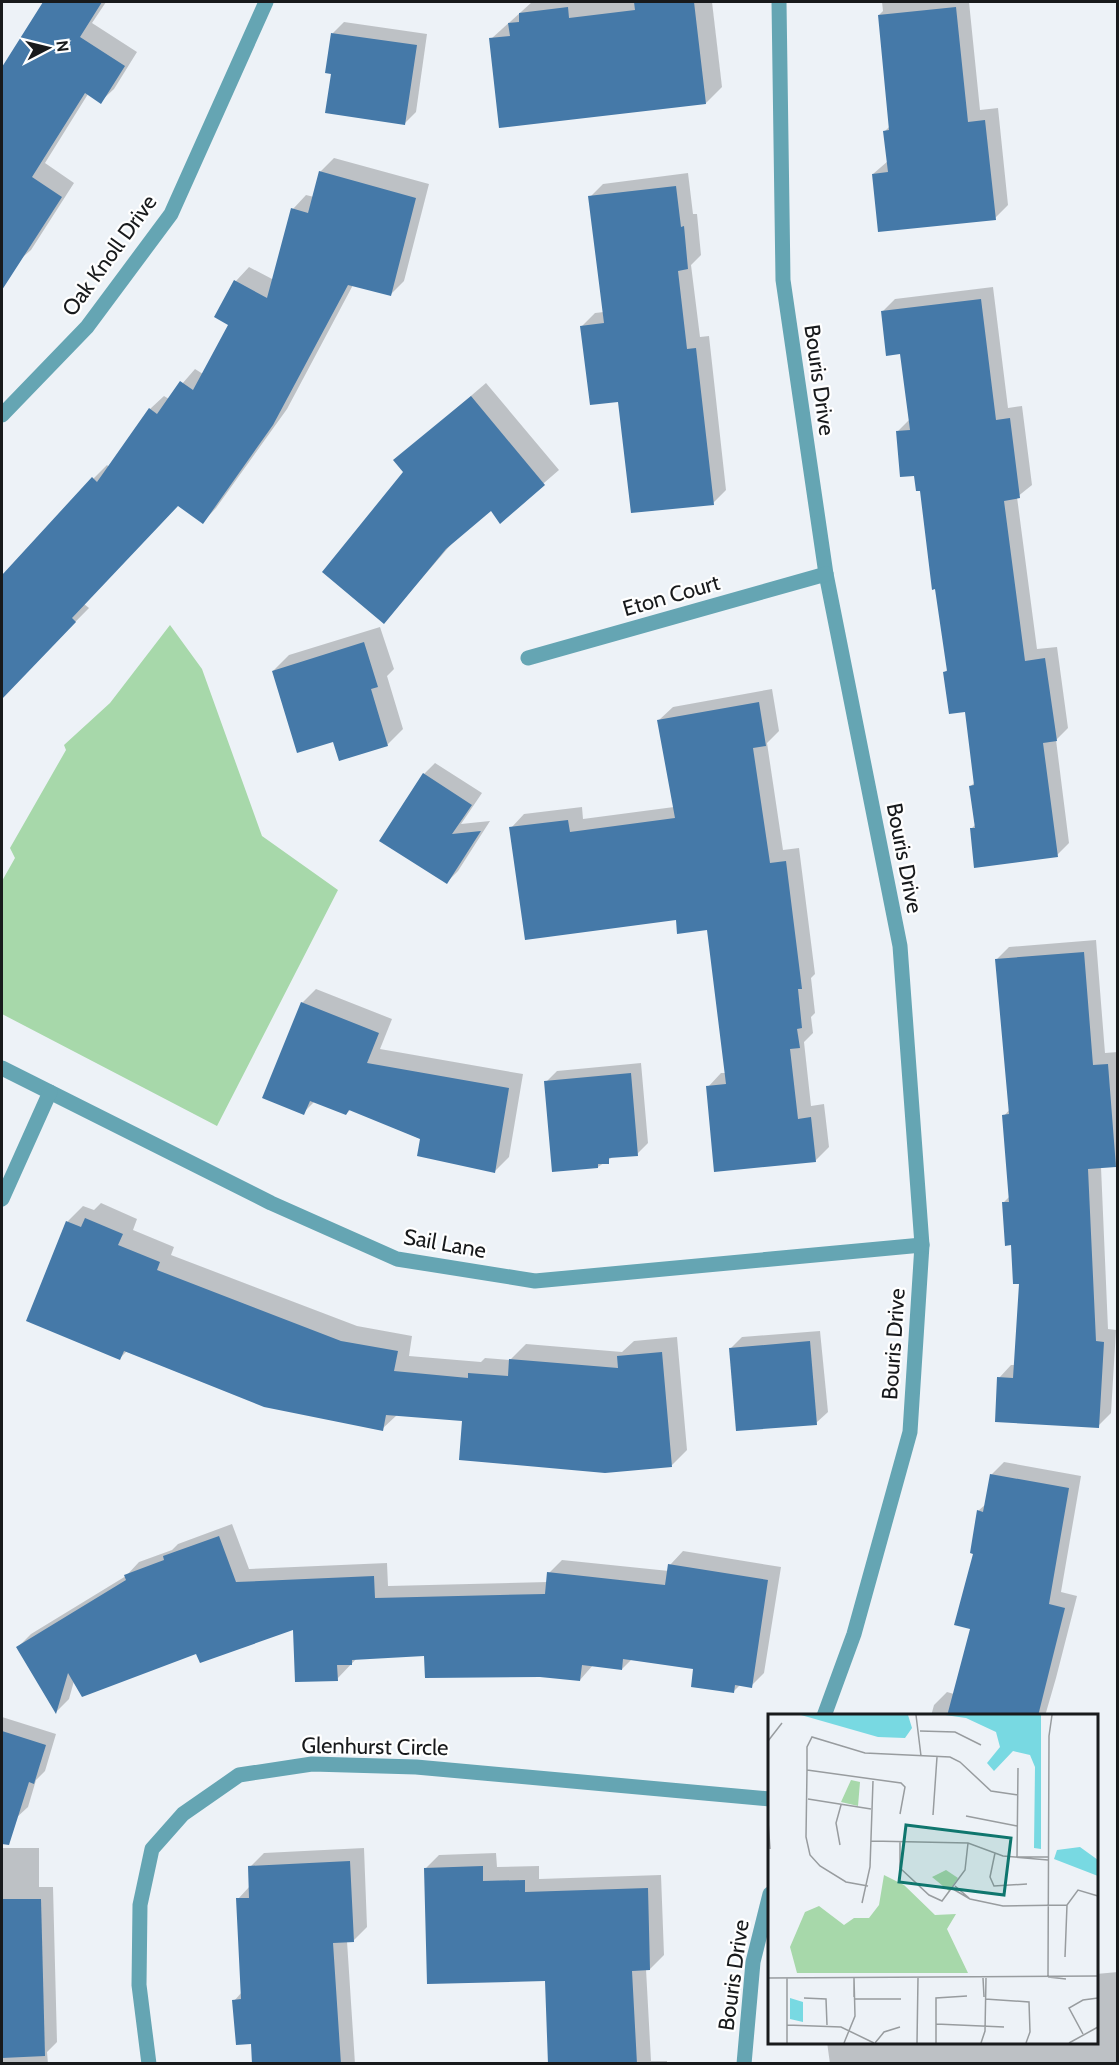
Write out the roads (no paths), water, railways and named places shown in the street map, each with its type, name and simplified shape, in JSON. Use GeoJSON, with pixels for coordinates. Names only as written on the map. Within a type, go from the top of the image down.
{"type":"FeatureCollection","features":[{"type":"Feature","properties":{"kind":"street","name":"Oak Knoll Drive"},"geometry":{"type":"LineString","coordinates":[[2,416],[87,327],[171,214],[266,2]]}},
{"type":"Feature","properties":{"kind":"street","name":"Bouris Drive"},"geometry":{"type":"LineString","coordinates":[[779,2],[783,280],[826,574],[900,946],[922,1245],[910,1432],[854,1634],[825,1714]]}},
{"type":"Feature","properties":{"kind":"street","name":"Eton Court"},"geometry":{"type":"LineString","coordinates":[[528,658],[826,574]]}},
{"type":"Feature","properties":{"kind":"street","name":"Sail Lane"},"geometry":{"type":"LineString","coordinates":[[2,1068],[271,1203],[397,1259],[535,1281],[922,1245]]}},
{"type":"Feature","properties":{"kind":"street"},"geometry":{"type":"LineString","coordinates":[[2,1199],[50,1092]]}},
{"type":"Feature","properties":{"kind":"street","name":"Glenhurst Circle"},"geometry":{"type":"LineString","coordinates":[[149,2064],[139,1985],[140,1905],[152,1849],[183,1814],[238,1775],[312,1764],[416,1767],[768,1799]]}},
{"type":"Feature","properties":{"kind":"street","name":"Bouris Drive"},"geometry":{"type":"LineString","coordinates":[[744,2064],[753,1962],[768,1902]]}}]}
